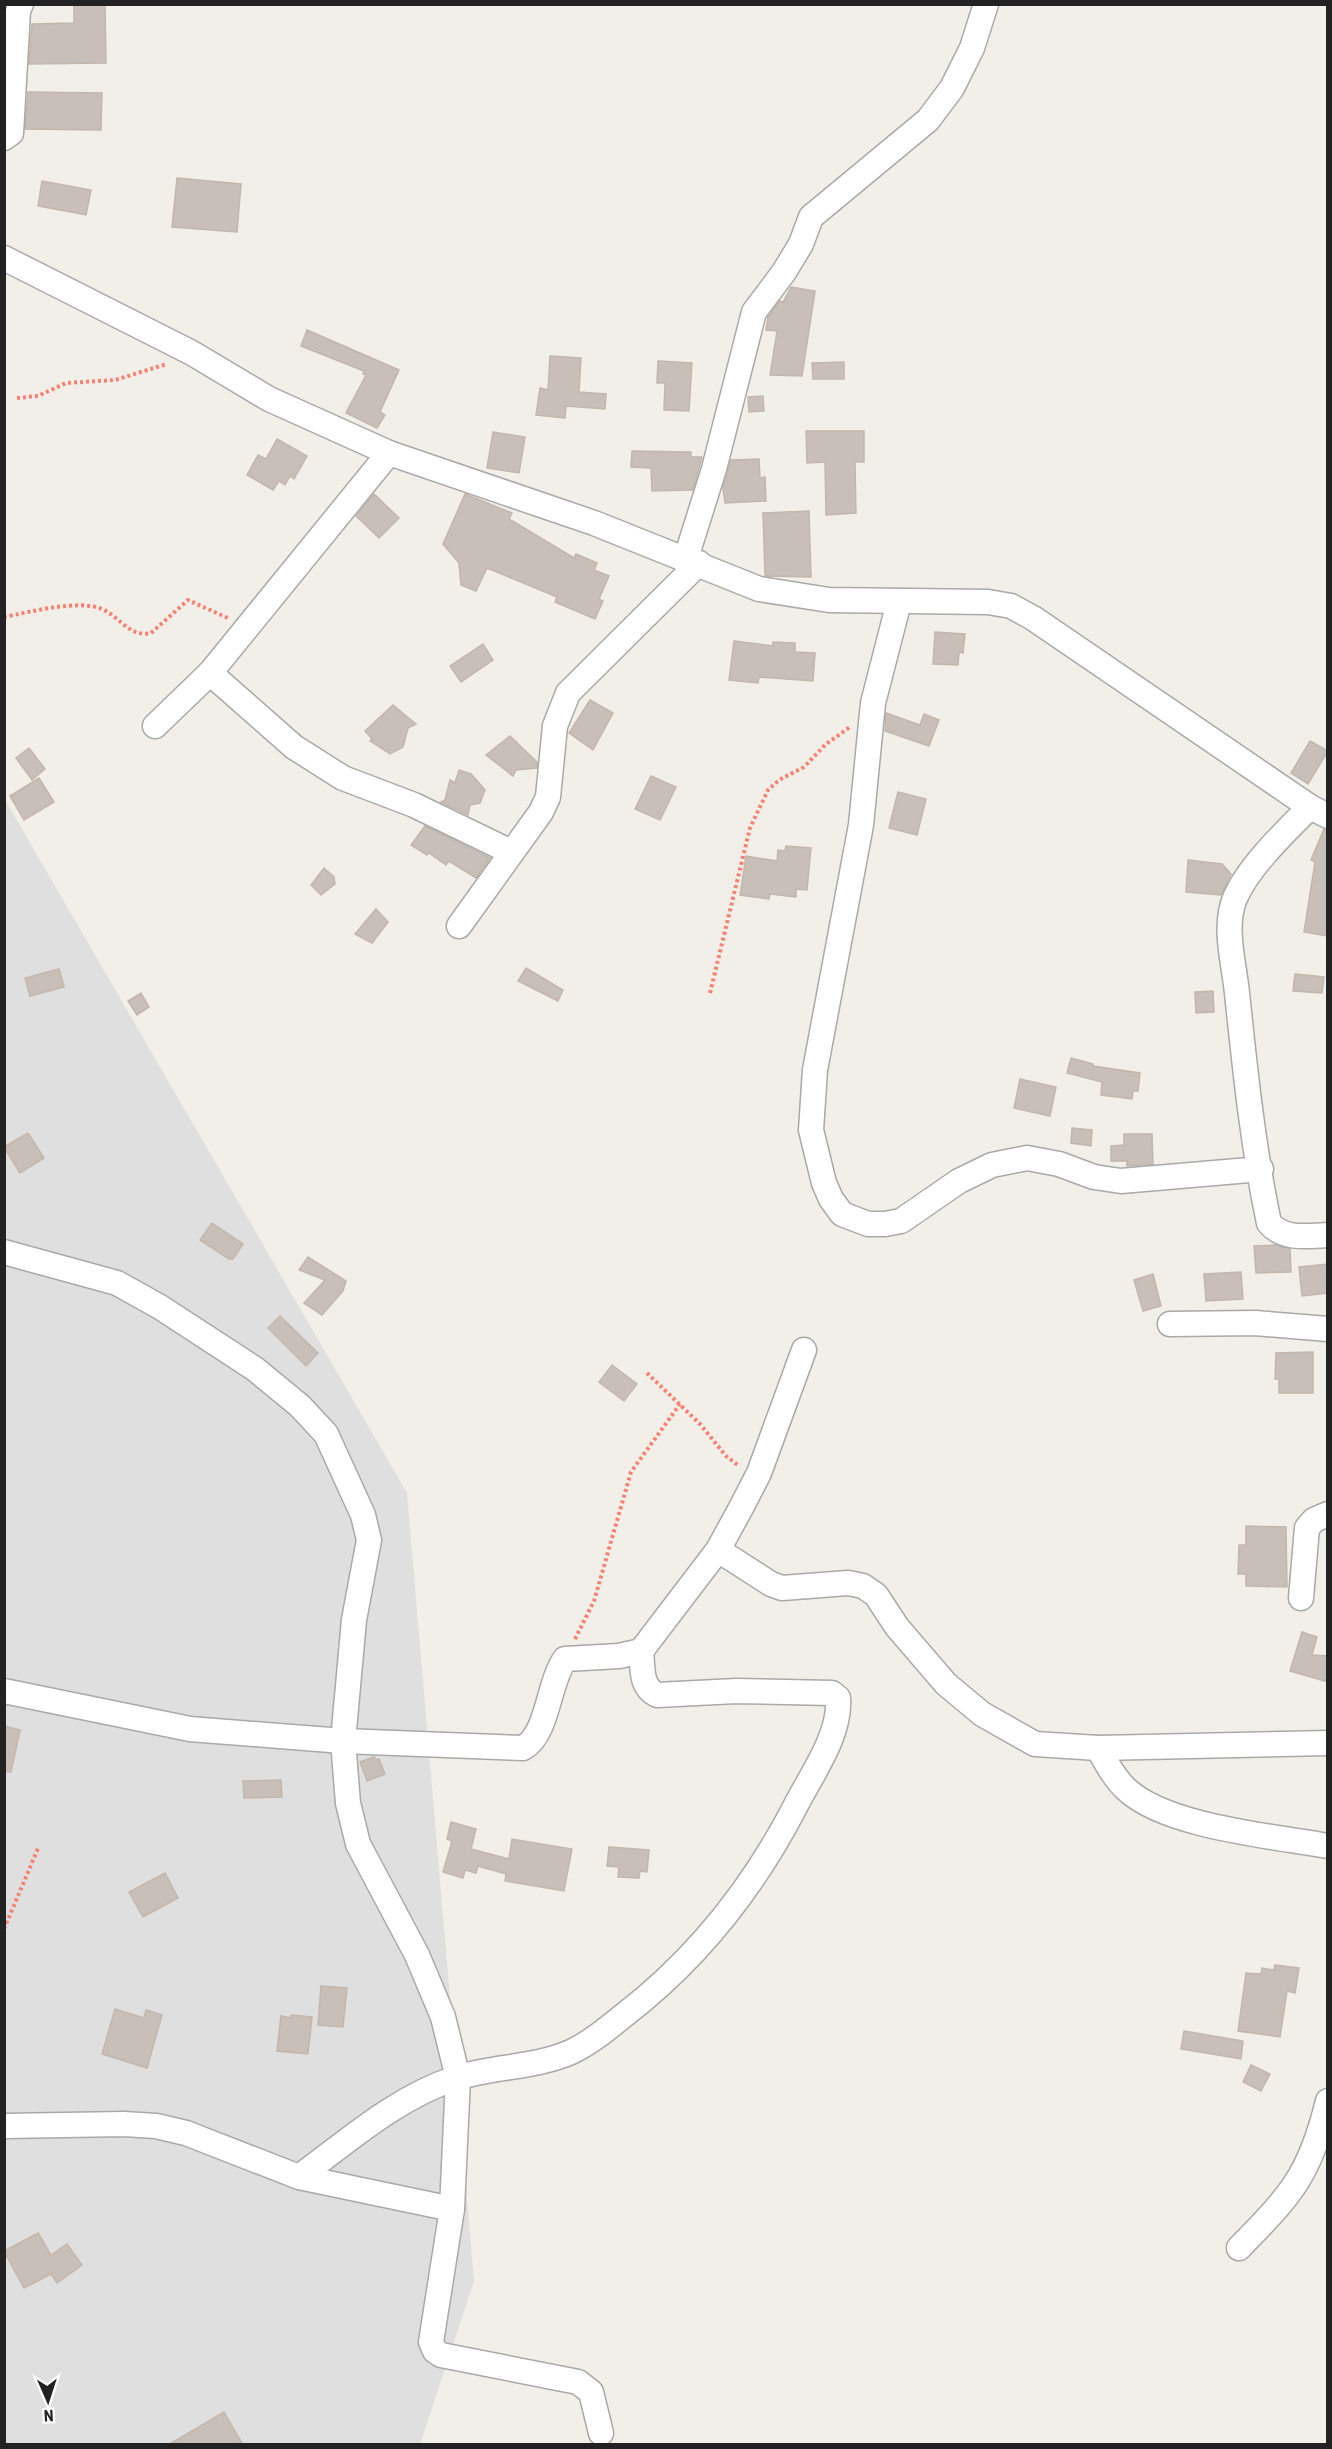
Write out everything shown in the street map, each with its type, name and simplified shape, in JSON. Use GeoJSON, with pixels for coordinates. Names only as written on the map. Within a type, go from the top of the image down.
{"type":"FeatureCollection","features":[{"type":"Feature","properties":{"kind":"street"},"geometry":{"type":"LineString","coordinates":[[4,138],[11,133],[18,12],[21,4]]}},
{"type":"Feature","properties":{"kind":"street"},"geometry":{"type":"LineString","coordinates":[[459,926],[541,812],[548,797],[555,726],[568,693],[692,561],[754,312],[784,272],[801,244],[811,218],[927,120],[952,88],[972,48],[986,4]]}},
{"type":"Feature","properties":{"kind":"street"},"geometry":{"type":"LineString","coordinates":[[4,258],[192,353],[269,399],[389,453],[594,523],[759,589],[828,600],[988,602],[1011,606],[1033,618],[1319,812],[1256,867],[1236,897],[1231,912],[1230,938],[1247,1094],[1269,1223],[1276,1232],[1291,1236],[1328,1235]]}},
{"type":"Feature","properties":{"kind":"street"},"geometry":{"type":"LineString","coordinates":[[155,726],[210,673],[389,453]]}},
{"type":"Feature","properties":{"kind":"street"},"geometry":{"type":"LineString","coordinates":[[900,602],[873,711],[861,825],[815,1070],[811,1130],[824,1183],[831,1199],[842,1214],[868,1224],[901,1221],[959,1181],[992,1165],[1027,1158],[1059,1164],[1094,1177],[1121,1181],[1261,1169]]}},
{"type":"Feature","properties":{"kind":"street"},"geometry":{"type":"LineString","coordinates":[[210,673],[294,747],[343,778],[414,805],[511,852]]}},
{"type":"Feature","properties":{"kind":"street"},"geometry":{"type":"LineString","coordinates":[[4,1252],[117,1283],[160,1307],[255,1369],[300,1406],[326,1434],[363,1515],[369,1540],[354,1620],[343,1741],[348,1803],[358,1844],[417,1955],[443,2017],[458,2078],[452,2209],[431,2342],[435,2351],[441,2355],[578,2382],[591,2392],[601,2433]]}},
{"type":"Feature","properties":{"kind":"street"},"geometry":{"type":"LineString","coordinates":[[1170,1324],[1255,1323],[1328,1329]]}},
{"type":"Feature","properties":{"kind":"street"},"geometry":{"type":"LineString","coordinates":[[4,1691],[190,1729],[343,1741],[523,1748],[536,1736],[558,1669],[565,1659],[619,1656],[641,1651],[718,1550],[759,1473],[804,1350]]}},
{"type":"Feature","properties":{"kind":"street"},"geometry":{"type":"LineString","coordinates":[[1301,1598],[1307,1528],[1314,1520],[1328,1514]]}},
{"type":"Feature","properties":{"kind":"street"},"geometry":{"type":"LineString","coordinates":[[718,1550],[771,1584],[782,1588],[848,1583],[863,1586],[876,1595],[897,1628],[946,1684],[981,1714],[1035,1744],[1098,1748],[1328,1743]]}},
{"type":"Feature","properties":{"kind":"street"},"geometry":{"type":"LineString","coordinates":[[299,2177],[392,2109],[431,2088],[458,2078],[542,2063],[573,2051],[601,2033],[662,1986],[710,1935],[774,1847],[836,1724],[838,1698],[832,1692],[736,1691],[657,1695],[649,1691],[645,1684],[641,1651]]}},
{"type":"Feature","properties":{"kind":"street"},"geometry":{"type":"LineString","coordinates":[[1098,1748],[1126,1789],[1167,1813],[1229,1828],[1328,1846]]}},
{"type":"Feature","properties":{"kind":"street"},"geometry":{"type":"LineString","coordinates":[[1239,2248],[1290,2194],[1305,2170],[1318,2141],[1328,2101]]}},
{"type":"Feature","properties":{"kind":"street"},"geometry":{"type":"LineString","coordinates":[[4,2127],[124,2124],[156,2126],[186,2133],[299,2177],[452,2209]]}},
{"type":"Feature","properties":{"kind":"path"},"geometry":{"type":"LineString","coordinates":[[17,398],[38,396],[72,382],[115,380],[154,369],[192,353]]}},
{"type":"Feature","properties":{"kind":"path"},"geometry":{"type":"LineString","coordinates":[[4,617],[63,605],[101,609],[134,633],[143,635],[151,633],[188,600],[248,627]]}},
{"type":"Feature","properties":{"kind":"path"},"geometry":{"type":"LineString","coordinates":[[710,993],[750,828],[768,790],[779,780],[804,767],[826,744],[873,711]]}},
{"type":"Feature","properties":{"kind":"path"},"geometry":{"type":"LineString","coordinates":[[647,1373],[680,1404],[732,1461],[759,1473]]}},
{"type":"Feature","properties":{"kind":"path"},"geometry":{"type":"LineString","coordinates":[[565,1659],[594,1601],[631,1473],[680,1404]]}},
{"type":"Feature","properties":{"kind":"path"},"geometry":{"type":"LineString","coordinates":[[4,1929],[39,1846]]}},
{"type":"Feature","properties":{"kind":"shaded area"},"geometry":{"type":"Polygon","coordinates":[[[4,798],[407,1493],[474,2281],[420,2444],[5,2444],[4,798]]]}},
{"type":"Feature","properties":{"kind":"building"},"geometry":{"type":"Polygon","coordinates":[[[74,4],[105,4],[106,63],[29,64],[32,24],[74,23],[74,4]]]}},
{"type":"Feature","properties":{"kind":"building"},"geometry":{"type":"Polygon","coordinates":[[[28,92],[102,93],[101,130],[25,129],[28,92]]]}},
{"type":"Feature","properties":{"kind":"building"},"geometry":{"type":"Polygon","coordinates":[[[177,178],[241,184],[237,232],[172,227],[177,178]]]}},
{"type":"Feature","properties":{"kind":"building"},"geometry":{"type":"Polygon","coordinates":[[[42,181],[91,190],[86,215],[38,206],[42,181]]]}},
{"type":"Feature","properties":{"kind":"building"},"geometry":{"type":"Polygon","coordinates":[[[791,287],[815,291],[802,376],[770,375],[777,331],[766,330],[768,317],[780,301],[783,302],[791,287]]]}},
{"type":"Feature","properties":{"kind":"building"},"geometry":{"type":"Polygon","coordinates":[[[307,330],[399,370],[380,412],[385,415],[377,428],[346,413],[366,375],[363,374],[364,371],[301,346],[307,330]]]}},
{"type":"Feature","properties":{"kind":"building"},"geometry":{"type":"Polygon","coordinates":[[[550,356],[581,358],[579,392],[606,394],[605,409],[566,406],[565,418],[536,415],[540,388],[548,390],[550,356]]]}},
{"type":"Feature","properties":{"kind":"building"},"geometry":{"type":"Polygon","coordinates":[[[658,361],[692,363],[689,411],[664,410],[665,383],[657,383],[658,361]]]}},
{"type":"Feature","properties":{"kind":"building"},"geometry":{"type":"Polygon","coordinates":[[[844,362],[844,379],[813,379],[812,363],[844,362]]]}},
{"type":"Feature","properties":{"kind":"building"},"geometry":{"type":"Polygon","coordinates":[[[763,396],[764,411],[749,412],[748,397],[763,396]]]}},
{"type":"Feature","properties":{"kind":"building"},"geometry":{"type":"Polygon","coordinates":[[[806,431],[864,431],[864,462],[855,462],[856,513],[826,515],[825,462],[807,463],[806,431]]]}},
{"type":"Feature","properties":{"kind":"building"},"geometry":{"type":"Polygon","coordinates":[[[493,432],[525,437],[519,473],[487,468],[493,432]]]}},
{"type":"Feature","properties":{"kind":"building"},"geometry":{"type":"Polygon","coordinates":[[[277,439],[307,456],[294,479],[290,476],[285,485],[279,481],[273,490],[247,475],[258,455],[266,459],[277,439]]]}},
{"type":"Feature","properties":{"kind":"building"},"geometry":{"type":"Polygon","coordinates":[[[632,451],[691,452],[691,457],[702,457],[693,490],[652,491],[651,468],[631,467],[632,451]]]}},
{"type":"Feature","properties":{"kind":"building"},"geometry":{"type":"Polygon","coordinates":[[[759,459],[760,478],[765,477],[766,501],[725,503],[723,488],[731,460],[759,459]]]}},
{"type":"Feature","properties":{"kind":"building"},"geometry":{"type":"Polygon","coordinates":[[[374,494],[399,518],[379,538],[356,516],[374,494]]]}},
{"type":"Feature","properties":{"kind":"building"},"geometry":{"type":"Polygon","coordinates":[[[465,494],[512,513],[509,519],[574,558],[576,554],[597,563],[594,570],[609,576],[599,599],[603,601],[595,619],[555,602],[557,597],[487,568],[476,591],[461,585],[459,563],[443,544],[465,494]]]}},
{"type":"Feature","properties":{"kind":"building"},"geometry":{"type":"Polygon","coordinates":[[[809,511],[811,577],[765,576],[763,513],[809,511]]]}},
{"type":"Feature","properties":{"kind":"building"},"geometry":{"type":"Polygon","coordinates":[[[935,632],[965,634],[963,653],[959,652],[958,665],[933,664],[935,632]]]}},
{"type":"Feature","properties":{"kind":"building"},"geometry":{"type":"Polygon","coordinates":[[[734,641],[773,646],[773,642],[795,643],[795,652],[815,653],[813,681],[759,677],[758,683],[729,680],[734,641]]]}},
{"type":"Feature","properties":{"kind":"building"},"geometry":{"type":"Polygon","coordinates":[[[483,644],[493,660],[461,682],[450,666],[483,644]]]}},
{"type":"Feature","properties":{"kind":"building"},"geometry":{"type":"Polygon","coordinates":[[[590,700],[613,713],[593,750],[569,733],[590,700]]]}},
{"type":"Feature","properties":{"kind":"building"},"geometry":{"type":"Polygon","coordinates":[[[393,705],[416,724],[408,728],[403,747],[390,754],[370,741],[372,739],[365,731],[393,705]]]}},
{"type":"Feature","properties":{"kind":"building"},"geometry":{"type":"Polygon","coordinates":[[[886,713],[920,725],[924,714],[939,720],[929,746],[885,731],[886,713]]]}},
{"type":"Feature","properties":{"kind":"building"},"geometry":{"type":"Polygon","coordinates":[[[510,736],[537,762],[537,768],[516,770],[513,776],[486,755],[510,736]]]}},
{"type":"Feature","properties":{"kind":"building"},"geometry":{"type":"Polygon","coordinates":[[[1310,741],[1328,751],[1308,784],[1291,773],[1310,741]]]}},
{"type":"Feature","properties":{"kind":"building"},"geometry":{"type":"Polygon","coordinates":[[[29,748],[45,769],[32,780],[16,758],[29,748]]]}},
{"type":"Feature","properties":{"kind":"building"},"geometry":{"type":"Polygon","coordinates":[[[459,770],[471,774],[485,790],[480,803],[470,805],[468,815],[441,802],[445,800],[450,780],[455,783],[459,770]]]}},
{"type":"Feature","properties":{"kind":"building"},"geometry":{"type":"Polygon","coordinates":[[[651,776],[676,787],[660,820],[635,809],[651,776]]]}},
{"type":"Feature","properties":{"kind":"building"},"geometry":{"type":"Polygon","coordinates":[[[39,778],[54,802],[24,820],[10,796],[39,778]]]}},
{"type":"Feature","properties":{"kind":"building"},"geometry":{"type":"Polygon","coordinates":[[[898,792],[926,799],[917,835],[889,828],[898,792]]]}},
{"type":"Feature","properties":{"kind":"building"},"geometry":{"type":"Polygon","coordinates":[[[425,826],[490,858],[476,878],[449,861],[446,865],[429,853],[427,855],[411,845],[425,826]]]}},
{"type":"Feature","properties":{"kind":"building"},"geometry":{"type":"Polygon","coordinates":[[[1324,829],[1328,830],[1328,936],[1304,932],[1315,862],[1311,860],[1324,829]]]}},
{"type":"Feature","properties":{"kind":"building"},"geometry":{"type":"Polygon","coordinates":[[[786,846],[811,848],[807,890],[796,889],[796,897],[770,894],[769,899],[740,895],[746,856],[777,861],[778,850],[785,851],[786,846]]]}},
{"type":"Feature","properties":{"kind":"building"},"geometry":{"type":"Polygon","coordinates":[[[1188,860],[1222,864],[1231,874],[1221,895],[1186,892],[1188,860]]]}},
{"type":"Feature","properties":{"kind":"building"},"geometry":{"type":"Polygon","coordinates":[[[324,868],[334,877],[335,884],[321,895],[311,885],[324,868]]]}},
{"type":"Feature","properties":{"kind":"building"},"geometry":{"type":"Polygon","coordinates":[[[376,909],[388,922],[372,943],[355,934],[376,909]]]}},
{"type":"Feature","properties":{"kind":"building"},"geometry":{"type":"Polygon","coordinates":[[[526,968],[563,990],[558,1001],[518,981],[526,968]]]}},
{"type":"Feature","properties":{"kind":"building"},"geometry":{"type":"Polygon","coordinates":[[[59,969],[64,987],[30,996],[25,978],[59,969]]]}},
{"type":"Feature","properties":{"kind":"building"},"geometry":{"type":"Polygon","coordinates":[[[1295,974],[1324,977],[1322,993],[1293,991],[1295,974]]]}},
{"type":"Feature","properties":{"kind":"building"},"geometry":{"type":"Polygon","coordinates":[[[1213,991],[1214,1012],[1196,1013],[1195,992],[1213,991]]]}},
{"type":"Feature","properties":{"kind":"building"},"geometry":{"type":"Polygon","coordinates":[[[141,993],[149,1007],[137,1015],[128,1001],[141,993]]]}},
{"type":"Feature","properties":{"kind":"building"},"geometry":{"type":"Polygon","coordinates":[[[1071,1058],[1093,1064],[1093,1066],[1140,1073],[1138,1091],[1133,1091],[1132,1099],[1101,1095],[1102,1082],[1067,1073],[1071,1058]]]}},
{"type":"Feature","properties":{"kind":"building"},"geometry":{"type":"Polygon","coordinates":[[[1020,1079],[1056,1087],[1050,1116],[1014,1108],[1020,1079]]]}},
{"type":"Feature","properties":{"kind":"building"},"geometry":{"type":"Polygon","coordinates":[[[1072,1128],[1092,1130],[1091,1146],[1071,1143],[1072,1128]]]}},
{"type":"Feature","properties":{"kind":"building"},"geometry":{"type":"Polygon","coordinates":[[[28,1133],[44,1158],[20,1173],[4,1147],[28,1133]]]}},
{"type":"Feature","properties":{"kind":"building"},"geometry":{"type":"Polygon","coordinates":[[[1124,1134],[1152,1134],[1153,1164],[1127,1166],[1127,1161],[1111,1161],[1111,1146],[1124,1145],[1124,1134]]]}},
{"type":"Feature","properties":{"kind":"building"},"geometry":{"type":"Polygon","coordinates":[[[212,1223],[243,1244],[233,1259],[229,1259],[200,1240],[212,1223]]]}},
{"type":"Feature","properties":{"kind":"building"},"geometry":{"type":"Polygon","coordinates":[[[1275,1245],[1290,1249],[1291,1272],[1256,1273],[1254,1246],[1275,1245]]]}},
{"type":"Feature","properties":{"kind":"building"},"geometry":{"type":"Polygon","coordinates":[[[308,1257],[346,1281],[343,1291],[322,1315],[304,1303],[325,1280],[299,1270],[308,1257]]]}},
{"type":"Feature","properties":{"kind":"building"},"geometry":{"type":"Polygon","coordinates":[[[1328,1264],[1328,1293],[1302,1296],[1299,1267],[1328,1264]]]}},
{"type":"Feature","properties":{"kind":"building"},"geometry":{"type":"Polygon","coordinates":[[[1241,1272],[1243,1299],[1206,1301],[1204,1274],[1241,1272]]]}},
{"type":"Feature","properties":{"kind":"building"},"geometry":{"type":"Polygon","coordinates":[[[1153,1274],[1161,1306],[1143,1311],[1134,1280],[1153,1274]]]}},
{"type":"Feature","properties":{"kind":"building"},"geometry":{"type":"Polygon","coordinates":[[[280,1316],[318,1353],[306,1366],[268,1328],[280,1316]]]}},
{"type":"Feature","properties":{"kind":"building"},"geometry":{"type":"Polygon","coordinates":[[[1313,1352],[1313,1393],[1279,1393],[1279,1379],[1275,1379],[1276,1353],[1313,1352]]]}},
{"type":"Feature","properties":{"kind":"building"},"geometry":{"type":"Polygon","coordinates":[[[612,1365],[637,1384],[624,1401],[599,1382],[612,1365]]]}},
{"type":"Feature","properties":{"kind":"building"},"geometry":{"type":"Polygon","coordinates":[[[1246,1526],[1286,1527],[1287,1587],[1246,1586],[1246,1574],[1238,1574],[1239,1545],[1246,1545],[1246,1526]]]}},
{"type":"Feature","properties":{"kind":"building"},"geometry":{"type":"Polygon","coordinates":[[[1302,1632],[1317,1637],[1312,1655],[1328,1656],[1328,1682],[1290,1671],[1302,1632]]]}},
{"type":"Feature","properties":{"kind":"building"},"geometry":{"type":"Polygon","coordinates":[[[4,1726],[20,1730],[11,1772],[4,1771],[4,1726]]]}},
{"type":"Feature","properties":{"kind":"building"},"geometry":{"type":"Polygon","coordinates":[[[374,1757],[376,1760],[379,1759],[385,1774],[367,1781],[360,1762],[374,1757]]]}},
{"type":"Feature","properties":{"kind":"building"},"geometry":{"type":"Polygon","coordinates":[[[281,1780],[282,1797],[244,1798],[243,1781],[281,1780]]]}},
{"type":"Feature","properties":{"kind":"building"},"geometry":{"type":"Polygon","coordinates":[[[451,1822],[476,1829],[471,1849],[509,1859],[512,1839],[572,1849],[564,1891],[505,1881],[506,1874],[478,1866],[476,1873],[465,1870],[463,1878],[443,1872],[452,1841],[447,1839],[451,1822]]]}},
{"type":"Feature","properties":{"kind":"building"},"geometry":{"type":"Polygon","coordinates":[[[609,1847],[649,1850],[647,1872],[640,1871],[639,1878],[618,1877],[619,1867],[607,1866],[609,1847]]]}},
{"type":"Feature","properties":{"kind":"building"},"geometry":{"type":"Polygon","coordinates":[[[165,1873],[178,1898],[143,1917],[129,1892],[165,1873]]]}},
{"type":"Feature","properties":{"kind":"building"},"geometry":{"type":"Polygon","coordinates":[[[1275,1965],[1299,1968],[1295,1993],[1287,1991],[1280,2037],[1238,2031],[1246,1973],[1261,1974],[1262,1968],[1274,1970],[1275,1965]]]}},
{"type":"Feature","properties":{"kind":"building"},"geometry":{"type":"Polygon","coordinates":[[[321,1986],[347,1988],[343,2027],[318,2025],[321,1986]]]}},
{"type":"Feature","properties":{"kind":"building"},"geometry":{"type":"Polygon","coordinates":[[[115,2009],[144,2018],[146,2010],[162,2015],[147,2068],[102,2054],[115,2009]]]}},
{"type":"Feature","properties":{"kind":"building"},"geometry":{"type":"Polygon","coordinates":[[[291,2015],[312,2017],[308,2054],[277,2051],[281,2016],[291,2018],[291,2015]]]}},
{"type":"Feature","properties":{"kind":"building"},"geometry":{"type":"Polygon","coordinates":[[[1184,2031],[1243,2041],[1241,2059],[1181,2049],[1184,2031]]]}},
{"type":"Feature","properties":{"kind":"building"},"geometry":{"type":"Polygon","coordinates":[[[1251,2065],[1270,2074],[1261,2091],[1243,2082],[1251,2065]]]}},
{"type":"Feature","properties":{"kind":"building"},"geometry":{"type":"Polygon","coordinates":[[[38,2233],[51,2255],[67,2244],[82,2265],[57,2283],[51,2274],[24,2288],[4,2251],[38,2233]]]}},
{"type":"Feature","properties":{"kind":"building"},"geometry":{"type":"Polygon","coordinates":[[[224,2412],[243,2445],[168,2445],[224,2412]]]}}]}
